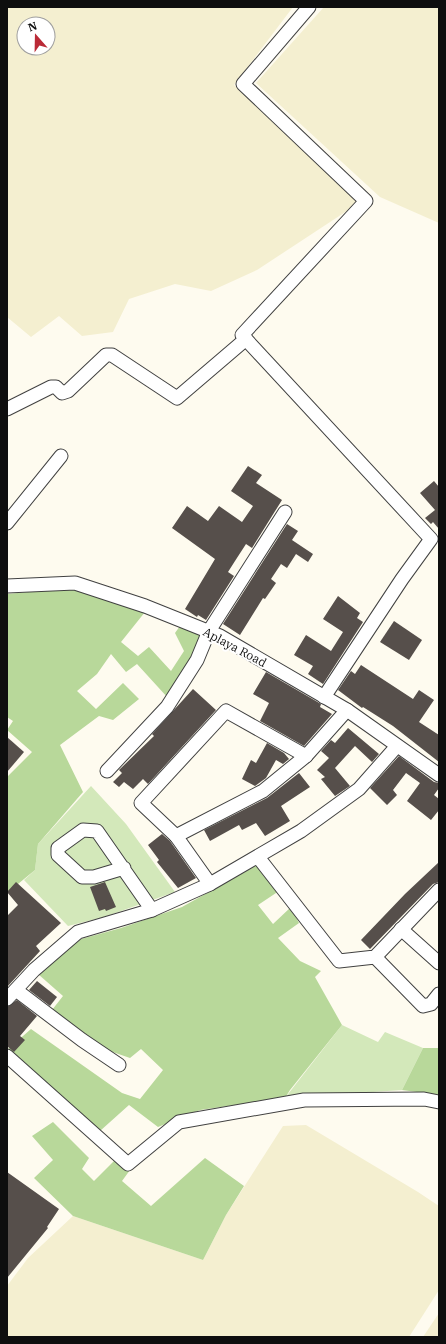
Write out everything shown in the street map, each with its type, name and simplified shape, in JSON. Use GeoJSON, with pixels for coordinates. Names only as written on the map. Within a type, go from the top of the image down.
{"type":"FeatureCollection","features":[{"type":"Feature","properties":{"kind":"street"},"geometry":{"type":"LineString","coordinates":[[309,7],[242,84],[366,201],[242,335],[430,539],[324,697]]}},
{"type":"Feature","properties":{"kind":"street"},"geometry":{"type":"LineString","coordinates":[[7,409],[51,387],[56,387],[62,393],[68,391],[106,355],[112,355],[177,398],[246,339]]}},
{"type":"Feature","properties":{"kind":"street"},"geometry":{"type":"LineString","coordinates":[[7,523],[61,456]]}},
{"type":"Feature","properties":{"kind":"street"},"geometry":{"type":"LineString","coordinates":[[107,771],[167,707],[197,660],[209,631],[285,512]]}},
{"type":"Feature","properties":{"kind":"street","name":"Aplaya Road"},"geometry":{"type":"LineString","coordinates":[[7,586],[75,583],[145,606],[209,631],[348,710],[439,775]]}},
{"type":"Feature","properties":{"kind":"street"},"geometry":{"type":"LineString","coordinates":[[176,836],[263,791],[306,756],[348,710]]}},
{"type":"Feature","properties":{"kind":"street"},"geometry":{"type":"LineString","coordinates":[[210,884],[176,836],[141,803],[226,711],[306,756]]}},
{"type":"Feature","properties":{"kind":"street"},"geometry":{"type":"LineString","coordinates":[[119,1065],[12,994],[34,970],[78,932],[152,910],[210,884],[301,831],[360,789],[397,746]]}},
{"type":"Feature","properties":{"kind":"street"},"geometry":{"type":"LineString","coordinates":[[124,868],[94,877],[82,877],[58,855],[58,848],[83,830],[97,831],[124,868],[152,910]]}},
{"type":"Feature","properties":{"kind":"street"},"geometry":{"type":"LineString","coordinates":[[258,857],[339,961],[375,958],[401,929],[436,899]]}},
{"type":"Feature","properties":{"kind":"street"},"geometry":{"type":"LineString","coordinates":[[401,929],[439,963]]}},
{"type":"Feature","properties":{"kind":"street"},"geometry":{"type":"LineString","coordinates":[[375,958],[423,1006],[431,1004],[439,994]]}},
{"type":"Feature","properties":{"kind":"street"},"geometry":{"type":"LineString","coordinates":[[7,1056],[128,1164],[179,1122],[304,1100],[424,1099],[439,1102]]}},
{"type":"Feature","properties":{"kind":"shaded area"},"geometry":{"type":"Polygon","coordinates":[[[7,7],[293,7],[234,85],[359,203],[257,270],[211,291],[175,284],[129,299],[113,332],[82,336],[59,316],[31,337],[7,317],[7,7]]]}},
{"type":"Feature","properties":{"kind":"shaded area"},"geometry":{"type":"Polygon","coordinates":[[[324,7],[439,7],[439,223],[380,197],[256,83],[324,7]]]}},
{"type":"Feature","properties":{"kind":"shaded area"},"geometry":{"type":"Polygon","coordinates":[[[306,1125],[439,1206],[439,1290],[409,1337],[7,1337],[7,1286],[28,1258],[73,1216],[203,1260],[226,1215],[283,1126],[306,1125]]]}},
{"type":"Feature","properties":{"kind":"shaded area"},"geometry":{"type":"Polygon","coordinates":[[[439,1313],[439,1337],[423,1337],[439,1313]]]}},
{"type":"Feature","properties":{"kind":"green space"},"geometry":{"type":"Polygon","coordinates":[[[71,588],[145,612],[121,642],[138,656],[149,647],[171,671],[184,651],[175,633],[180,626],[202,633],[196,655],[168,698],[137,664],[126,672],[111,654],[97,674],[77,691],[96,709],[123,683],[139,699],[113,720],[99,716],[60,745],[83,792],[38,844],[35,870],[7,893],[7,777],[32,752],[7,730],[13,721],[7,717],[7,594],[71,588]]]}},
{"type":"Feature","properties":{"kind":"green space"},"geometry":{"type":"Polygon","coordinates":[[[91,786],[126,824],[175,892],[104,917],[68,926],[24,880],[35,870],[38,844],[91,786]]]}},
{"type":"Feature","properties":{"kind":"green space"},"geometry":{"type":"Polygon","coordinates":[[[259,864],[279,891],[258,905],[273,924],[291,907],[299,923],[278,938],[300,961],[321,971],[315,977],[342,1025],[285,1098],[200,1110],[158,1127],[129,1105],[100,1131],[7,1050],[31,1029],[122,1093],[140,1099],[163,1070],[141,1049],[130,1058],[104,1049],[52,1010],[63,996],[38,974],[81,939],[121,928],[182,907],[259,864]]]}},
{"type":"Feature","properties":{"kind":"green space"},"geometry":{"type":"Polygon","coordinates":[[[342,1025],[378,1042],[385,1032],[423,1048],[402,1090],[285,1098],[342,1025]]]}},
{"type":"Feature","properties":{"kind":"green space"},"geometry":{"type":"Polygon","coordinates":[[[423,1048],[439,1048],[439,1095],[402,1090],[423,1048]]]}},
{"type":"Feature","properties":{"kind":"green space"},"geometry":{"type":"Polygon","coordinates":[[[53,1122],[89,1158],[82,1169],[94,1181],[116,1159],[130,1170],[122,1181],[151,1206],[205,1158],[244,1186],[226,1215],[203,1260],[73,1216],[34,1178],[53,1160],[32,1136],[53,1122]]]}},
{"type":"Feature","properties":{"kind":"building"},"geometry":{"type":"Polygon","coordinates":[[[248,466],[262,475],[256,483],[282,500],[252,548],[246,544],[228,572],[234,576],[206,620],[198,615],[197,617],[185,609],[215,559],[172,528],[187,506],[208,521],[219,506],[242,522],[253,506],[231,491],[248,466]]]}},
{"type":"Feature","properties":{"kind":"building"},"geometry":{"type":"Polygon","coordinates":[[[434,481],[439,487],[439,529],[433,522],[431,524],[425,518],[435,510],[420,493],[434,481]]]}},
{"type":"Feature","properties":{"kind":"building"},"geometry":{"type":"Polygon","coordinates":[[[287,524],[298,531],[292,540],[313,554],[308,562],[296,554],[287,568],[281,564],[271,579],[276,583],[265,599],[263,598],[240,635],[223,624],[287,524]]]}},
{"type":"Feature","properties":{"kind":"building"},"geometry":{"type":"Polygon","coordinates":[[[338,596],[360,613],[357,618],[363,622],[323,684],[308,674],[313,666],[294,655],[306,635],[331,651],[343,632],[323,619],[338,596]]]}},
{"type":"Feature","properties":{"kind":"building"},"geometry":{"type":"Polygon","coordinates":[[[394,621],[422,640],[409,660],[380,642],[394,621]]]}},
{"type":"Feature","properties":{"kind":"building"},"geometry":{"type":"Polygon","coordinates":[[[361,665],[413,699],[419,690],[434,700],[419,722],[439,735],[439,762],[393,726],[363,707],[362,708],[338,690],[351,671],[355,674],[361,665]]]}},
{"type":"Feature","properties":{"kind":"building"},"geometry":{"type":"Polygon","coordinates":[[[266,672],[321,704],[320,707],[332,714],[304,746],[260,721],[269,703],[253,694],[266,672]]]}},
{"type":"Feature","properties":{"kind":"building"},"geometry":{"type":"Polygon","coordinates":[[[193,689],[216,710],[148,784],[143,779],[133,789],[124,782],[119,787],[113,782],[122,773],[119,770],[154,736],[152,734],[193,689]]]}},
{"type":"Feature","properties":{"kind":"building"},"geometry":{"type":"Polygon","coordinates":[[[348,728],[379,754],[372,762],[355,746],[335,768],[350,786],[335,796],[321,779],[325,777],[317,770],[329,758],[321,751],[331,740],[335,743],[348,728]]]}},
{"type":"Feature","properties":{"kind":"building"},"geometry":{"type":"Polygon","coordinates":[[[7,737],[24,752],[7,772],[7,737]]]}},
{"type":"Feature","properties":{"kind":"building"},"geometry":{"type":"Polygon","coordinates":[[[267,743],[284,753],[289,759],[283,764],[276,760],[266,778],[255,786],[242,779],[251,760],[256,763],[267,743]]]}},
{"type":"Feature","properties":{"kind":"building"},"geometry":{"type":"Polygon","coordinates":[[[399,756],[434,782],[439,783],[439,788],[434,795],[439,799],[439,810],[431,820],[407,801],[420,783],[406,773],[393,790],[397,795],[387,805],[370,788],[399,756]]]}},
{"type":"Feature","properties":{"kind":"building"},"geometry":{"type":"Polygon","coordinates":[[[299,773],[310,787],[281,806],[290,821],[265,836],[256,823],[242,830],[239,825],[210,841],[204,830],[267,798],[299,773]]]}},
{"type":"Feature","properties":{"kind":"building"},"geometry":{"type":"Polygon","coordinates":[[[162,834],[170,841],[196,878],[178,888],[157,862],[159,860],[148,845],[162,834]]]}},
{"type":"Feature","properties":{"kind":"building"},"geometry":{"type":"Polygon","coordinates":[[[439,862],[439,882],[433,884],[370,949],[361,940],[405,894],[439,862]]]}},
{"type":"Feature","properties":{"kind":"building"},"geometry":{"type":"Polygon","coordinates":[[[16,882],[61,923],[36,946],[40,951],[7,987],[7,916],[18,905],[7,892],[16,882]]]}},
{"type":"Feature","properties":{"kind":"building"},"geometry":{"type":"Polygon","coordinates":[[[105,882],[116,907],[106,911],[105,909],[99,911],[90,887],[105,882]]]}},
{"type":"Feature","properties":{"kind":"building"},"geometry":{"type":"Polygon","coordinates":[[[37,981],[57,997],[50,1006],[29,990],[37,981]]]}},
{"type":"Feature","properties":{"kind":"building"},"geometry":{"type":"Polygon","coordinates":[[[17,1000],[37,1016],[20,1036],[25,1040],[14,1052],[7,1046],[7,1007],[17,1000]]]}},
{"type":"Feature","properties":{"kind":"building"},"geometry":{"type":"Polygon","coordinates":[[[7,1172],[59,1209],[47,1227],[48,1228],[7,1278],[7,1172]]]}}]}
